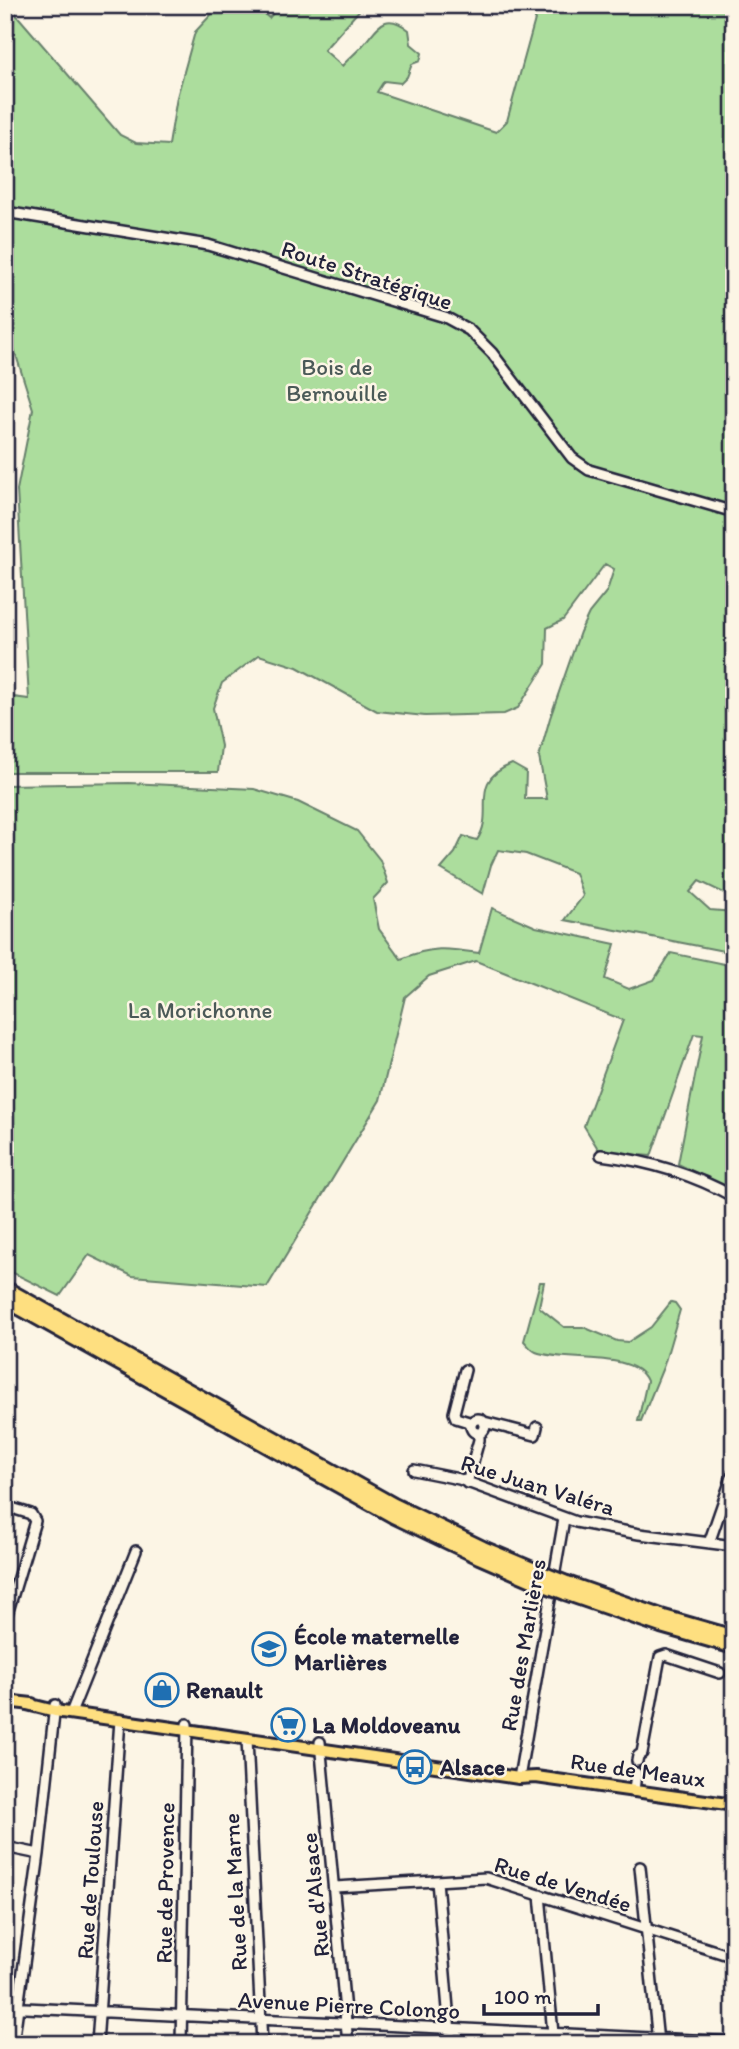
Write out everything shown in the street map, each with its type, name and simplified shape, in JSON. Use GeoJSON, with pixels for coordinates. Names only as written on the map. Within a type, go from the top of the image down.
{"type":"FeatureCollection","features":[{"type":"Feature","properties":{"kind":"highway"},"geometry":{"type":"LineString","coordinates":[[5,1289],[386,1501],[540,1578]]}},
{"type":"Feature","properties":{"kind":"highway"},"geometry":{"type":"LineString","coordinates":[[5,1300],[393,1516],[479,1557],[661,1626],[734,1647]]}},
{"type":"Feature","properties":{"kind":"highway"},"geometry":{"type":"LineString","coordinates":[[566,1588],[734,1637]]}},
{"type":"Feature","properties":{"kind":"main road","name":"Rue de Meaux"},"geometry":{"type":"LineString","coordinates":[[5,1701],[734,1805]]}},
{"type":"Feature","properties":{"kind":"main road","name":"Rue de Meaux"},"geometry":{"type":"LineString","coordinates":[[72,1710],[120,1720],[187,1727],[247,1740],[320,1746],[347,1754],[372,1754]]}},
{"type":"Feature","properties":{"kind":"street","name":"Route Stratégique"},"geometry":{"type":"LineString","coordinates":[[5,212],[208,245],[445,317],[469,330],[492,353],[572,458],[589,470],[734,512]]}},
{"type":"Feature","properties":{"kind":"street"},"geometry":{"type":"LineString","coordinates":[[601,1155],[644,1161],[714,1186],[734,1197]]}},
{"type":"Feature","properties":{"kind":"street"},"geometry":{"type":"LineString","coordinates":[[465,1370],[454,1413],[456,1418],[472,1423]]}},
{"type":"Feature","properties":{"kind":"street"},"geometry":{"type":"LineString","coordinates":[[472,1423],[478,1419],[535,1435],[537,1427]]}},
{"type":"Feature","properties":{"kind":"street"},"geometry":{"type":"LineString","coordinates":[[479,1433],[484,1429],[484,1422]]}},
{"type":"Feature","properties":{"kind":"street"},"geometry":{"type":"LineString","coordinates":[[472,1423],[473,1431],[479,1433]]}},
{"type":"Feature","properties":{"kind":"street"},"geometry":{"type":"LineString","coordinates":[[467,1482],[480,1440],[479,1433]]}},
{"type":"Feature","properties":{"kind":"street","name":"Rue Juan Valéra"},"geometry":{"type":"LineString","coordinates":[[414,1470],[467,1482],[564,1519],[639,1534],[734,1546]]}},
{"type":"Feature","properties":{"kind":"street"},"geometry":{"type":"LineString","coordinates":[[709,1543],[734,1471]]}},
{"type":"Feature","properties":{"kind":"street"},"geometry":{"type":"LineString","coordinates":[[5,1506],[32,1514],[35,1521],[5,1620]]}},
{"type":"Feature","properties":{"kind":"street","name":"Rue des Marlières"},"geometry":{"type":"LineString","coordinates":[[519,1775],[564,1519]]}},
{"type":"Feature","properties":{"kind":"street"},"geometry":{"type":"LineString","coordinates":[[72,1710],[136,1551]]}},
{"type":"Feature","properties":{"kind":"street"},"geometry":{"type":"LineString","coordinates":[[638,1760],[642,1753],[660,1657],[666,1655],[720,1673]]}},
{"type":"Feature","properties":{"kind":"street"},"geometry":{"type":"LineString","coordinates":[[13,2044],[39,1854],[55,1708]]}},
{"type":"Feature","properties":{"kind":"street","name":"Rue de Toulouse"},"geometry":{"type":"LineString","coordinates":[[97,2044],[120,1720]]}},
{"type":"Feature","properties":{"kind":"street","name":"Rue de Provence"},"geometry":{"type":"LineString","coordinates":[[181,2044],[187,1727]]}},
{"type":"Feature","properties":{"kind":"street","name":"Rue de la Marne"},"geometry":{"type":"LineString","coordinates":[[247,1740],[262,2044]]}},
{"type":"Feature","properties":{"kind":"street","name":"Rue d'Alsace"},"geometry":{"type":"LineString","coordinates":[[320,1746],[348,2044]]}},
{"type":"Feature","properties":{"kind":"street"},"geometry":{"type":"LineString","coordinates":[[634,1791],[636,1773]]}},
{"type":"Feature","properties":{"kind":"street"},"geometry":{"type":"LineString","coordinates":[[5,1847],[39,1854]]}},
{"type":"Feature","properties":{"kind":"street"},"geometry":{"type":"LineString","coordinates":[[640,1867],[658,2041]]}},
{"type":"Feature","properties":{"kind":"street","name":"Rue de Vendée"},"geometry":{"type":"LineString","coordinates":[[335,1887],[486,1878],[734,1957]]}},
{"type":"Feature","properties":{"kind":"street"},"geometry":{"type":"LineString","coordinates":[[437,1881],[452,2044]]}},
{"type":"Feature","properties":{"kind":"street"},"geometry":{"type":"LineString","coordinates":[[540,1895],[554,2039]]}},
{"type":"Feature","properties":{"kind":"street","name":"Avenue Pierre Colongo"},"geometry":{"type":"LineString","coordinates":[[5,2007],[450,2029],[554,2039],[734,2042]]}},
{"type":"Feature","properties":{"kind":"green space","name":"Bois de Bernouille"},"geometry":{"type":"Polygon","coordinates":[[[5,5],[8,5],[120,135],[136,143],[169,145],[177,97],[195,32],[220,5],[254,5],[269,18],[280,5],[364,5],[324,50],[342,66],[382,24],[400,24],[409,30],[411,44],[422,53],[420,61],[412,64],[407,77],[401,83],[384,81],[377,92],[496,132],[507,121],[539,5],[734,5],[734,898],[699,881],[690,892],[710,910],[734,912],[734,953],[565,920],[583,896],[575,873],[526,854],[498,850],[483,894],[441,869],[455,853],[463,836],[477,840],[484,818],[486,788],[498,771],[512,764],[526,772],[525,799],[547,799],[539,757],[580,632],[589,613],[607,591],[614,569],[605,564],[563,620],[547,628],[546,664],[518,708],[504,714],[425,716],[377,711],[297,667],[259,655],[222,683],[213,708],[221,746],[218,772],[5,772],[5,696],[29,699],[17,490],[33,409],[5,320],[5,5]]]}},
{"type":"Feature","properties":{"kind":"green space","name":"La Morichonne"},"geometry":{"type":"Polygon","coordinates":[[[129,783],[254,789],[298,802],[357,831],[380,860],[388,883],[373,899],[379,929],[401,959],[439,949],[479,953],[492,908],[536,927],[615,944],[605,979],[629,989],[654,980],[671,953],[734,966],[734,1191],[678,1164],[703,1035],[694,1034],[651,1156],[600,1152],[584,1126],[623,1020],[476,961],[429,976],[405,997],[380,1100],[267,1287],[132,1276],[89,1255],[60,1296],[5,1269],[5,785],[129,783]]]}},
{"type":"Feature","properties":{"kind":"green space"},"geometry":{"type":"Polygon","coordinates":[[[540,1282],[544,1282],[539,1307],[564,1327],[583,1327],[617,1341],[628,1342],[651,1327],[671,1302],[675,1303],[680,1310],[664,1365],[641,1421],[638,1421],[647,1381],[640,1371],[614,1361],[536,1352],[524,1341],[540,1282]]]}},
{"type":"Feature","properties":{"kind":"place","name":"École maternelle Marlières"},"geometry":{"type":"Point","coordinates":[269,1649]}},
{"type":"Feature","properties":{"kind":"place","name":"Renault"},"geometry":{"type":"Point","coordinates":[162,1690]}},
{"type":"Feature","properties":{"kind":"place","name":"La Moldoveanu"},"geometry":{"type":"Point","coordinates":[288,1725]}},
{"type":"Feature","properties":{"kind":"place","name":"Alsace"},"geometry":{"type":"Point","coordinates":[415,1767]}}]}
